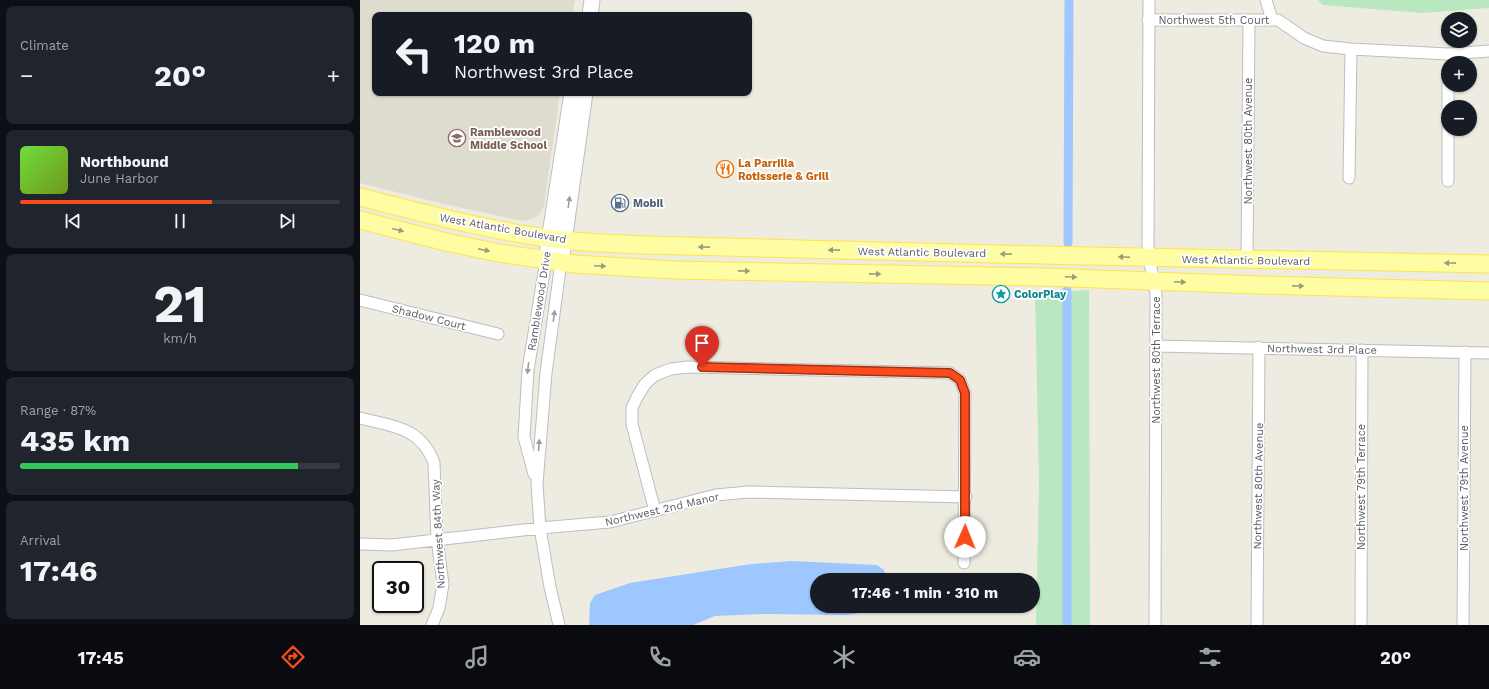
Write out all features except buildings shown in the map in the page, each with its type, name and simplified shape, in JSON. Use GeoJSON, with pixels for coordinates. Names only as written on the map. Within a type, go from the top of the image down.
{"type":"FeatureCollection","features":[{"type":"Feature","properties":{"kind":"main road","name":"West Atlantic Boulevard"},"geometry":{"type":"LineString","coordinates":[[360,197],[465,223],[556,239],[645,246],[1099,256],[1247,261],[1489,264]]}},
{"type":"Feature","properties":{"kind":"main road","name":"West Atlantic Boulevard"},"geometry":{"type":"LineString","coordinates":[[360,220],[446,242],[554,261],[674,270],[1099,278],[1489,291]]}},
{"type":"Feature","properties":{"kind":"street"},"geometry":{"type":"LineString","coordinates":[[590,12],[592,0]]}},
{"type":"Feature","properties":{"kind":"street","name":"Northwest 80th Terrace"},"geometry":{"type":"LineString","coordinates":[[1149,0],[1149,258],[1156,293],[1155,625]]}},
{"type":"Feature","properties":{"kind":"street"},"geometry":{"type":"LineString","coordinates":[[1266,0],[1272,20]]}},
{"type":"Feature","properties":{"kind":"street","name":"Northwest 5th Court"},"geometry":{"type":"LineString","coordinates":[[1148,20],[1278,20],[1304,38],[1323,46],[1441,57]]}},
{"type":"Feature","properties":{"kind":"street","name":"Northwest 80th Avenue"},"geometry":{"type":"LineString","coordinates":[[1247,261],[1249,21]]}},
{"type":"Feature","properties":{"kind":"street"},"geometry":{"type":"LineString","coordinates":[[1349,178],[1351,49]]}},
{"type":"Feature","properties":{"kind":"street","name":"Northwest 5th Court"},"geometry":{"type":"LineString","coordinates":[[1460,56],[1489,51]]}},
{"type":"Feature","properties":{"kind":"street","name":"Ramblewood Drive"},"geometry":{"type":"LineString","coordinates":[[559,625],[550,586],[540,528],[537,484],[554,261],[572,96]]}},
{"type":"Feature","properties":{"kind":"street","name":"Ramblewood Drive"},"geometry":{"type":"LineString","coordinates":[[556,239],[584,96]]}},
{"type":"Feature","properties":{"kind":"street"},"geometry":{"type":"LineString","coordinates":[[1448,136],[1448,181]]}},
{"type":"Feature","properties":{"kind":"street","name":"Ramblewood Drive"},"geometry":{"type":"LineString","coordinates":[[537,484],[524,437],[528,370],[554,261]]}},
{"type":"Feature","properties":{"kind":"street","name":"Shadow Court"},"geometry":{"type":"LineString","coordinates":[[360,300],[498,334]]}},
{"type":"Feature","properties":{"kind":"street","name":"Northwest 3rd Place"},"geometry":{"type":"LineString","coordinates":[[1156,346],[1489,352]]}},
{"type":"Feature","properties":{"kind":"street","name":"Northwest 80th Avenue"},"geometry":{"type":"LineString","coordinates":[[1257,625],[1259,347]]}},
{"type":"Feature","properties":{"kind":"street","name":"Northwest 79th Terrace"},"geometry":{"type":"LineString","coordinates":[[1361,625],[1362,350]]}},
{"type":"Feature","properties":{"kind":"street","name":"Northwest 79th Avenue"},"geometry":{"type":"LineString","coordinates":[[1463,625],[1465,352]]}},
{"type":"Feature","properties":{"kind":"street"},"geometry":{"type":"LineString","coordinates":[[655,511],[632,424],[632,408],[637,396],[645,384],[656,375],[671,369],[687,367],[950,373],[960,380],[965,393],[966,497],[964,564]]}},
{"type":"Feature","properties":{"kind":"street","name":"Northwest 84th Way"},"geometry":{"type":"LineString","coordinates":[[360,418],[404,429],[416,435],[424,443],[434,463],[437,539],[443,584],[439,608],[432,625]]}},
{"type":"Feature","properties":{"kind":"street","name":"Northwest 2nd Manor"},"geometry":{"type":"LineString","coordinates":[[360,544],[392,545],[540,528],[610,522],[716,496],[748,492],[966,497]]}},
{"type":"Feature","properties":{"kind":"shaded area","name":"Ramblewood Middle School"},"geometry":{"type":"Polygon","coordinates":[[[360,0],[575,0],[573,12],[372,12],[372,96],[560,96],[544,206],[539,215],[532,219],[523,221],[444,204],[360,183],[360,0]]]}},
{"type":"Feature","properties":{"kind":"green space"},"geometry":{"type":"Polygon","coordinates":[[[1318,0],[1489,0],[1489,8],[1421,13],[1323,5],[1318,0]]]}},
{"type":"Feature","properties":{"kind":"green space"},"geometry":{"type":"Polygon","coordinates":[[[1035,290],[1056,292],[1089,290],[1090,625],[1036,625],[1036,613],[1040,613],[1040,573],[1037,573],[1039,482],[1035,290]]]}},
{"type":"Feature","properties":{"kind":"water"},"geometry":{"type":"Polygon","coordinates":[[[792,561],[877,565],[884,570],[885,573],[810,573],[810,613],[860,613],[847,615],[763,614],[715,616],[693,625],[589,625],[590,603],[595,595],[630,583],[751,564],[792,561]]]}},
{"type":"Feature","properties":{"kind":"waterway"},"geometry":{"type":"LineString","coordinates":[[1068,243],[1069,0]]}},
{"type":"Feature","properties":{"kind":"waterway"},"geometry":{"type":"LineString","coordinates":[[1067,290],[1067,625]]}},
{"type":"Feature","properties":{"kind":"place","name":"Ramblewood Middle School"},"geometry":{"type":"Point","coordinates":[457,138]}},
{"type":"Feature","properties":{"kind":"place","name":"La Parrilla Rotisserie & Grill"},"geometry":{"type":"Point","coordinates":[725,169]}},
{"type":"Feature","properties":{"kind":"place","name":"Mobil"},"geometry":{"type":"Point","coordinates":[620,203]}},
{"type":"Feature","properties":{"kind":"place","name":"ColorPlay"},"geometry":{"type":"Point","coordinates":[1001,294]}},
{"type":"Feature","properties":{"kind":"route"},"geometry":{"type":"LineString","coordinates":[[702,367],[950,373],[960,380],[965,393],[965,537]]}}]}
